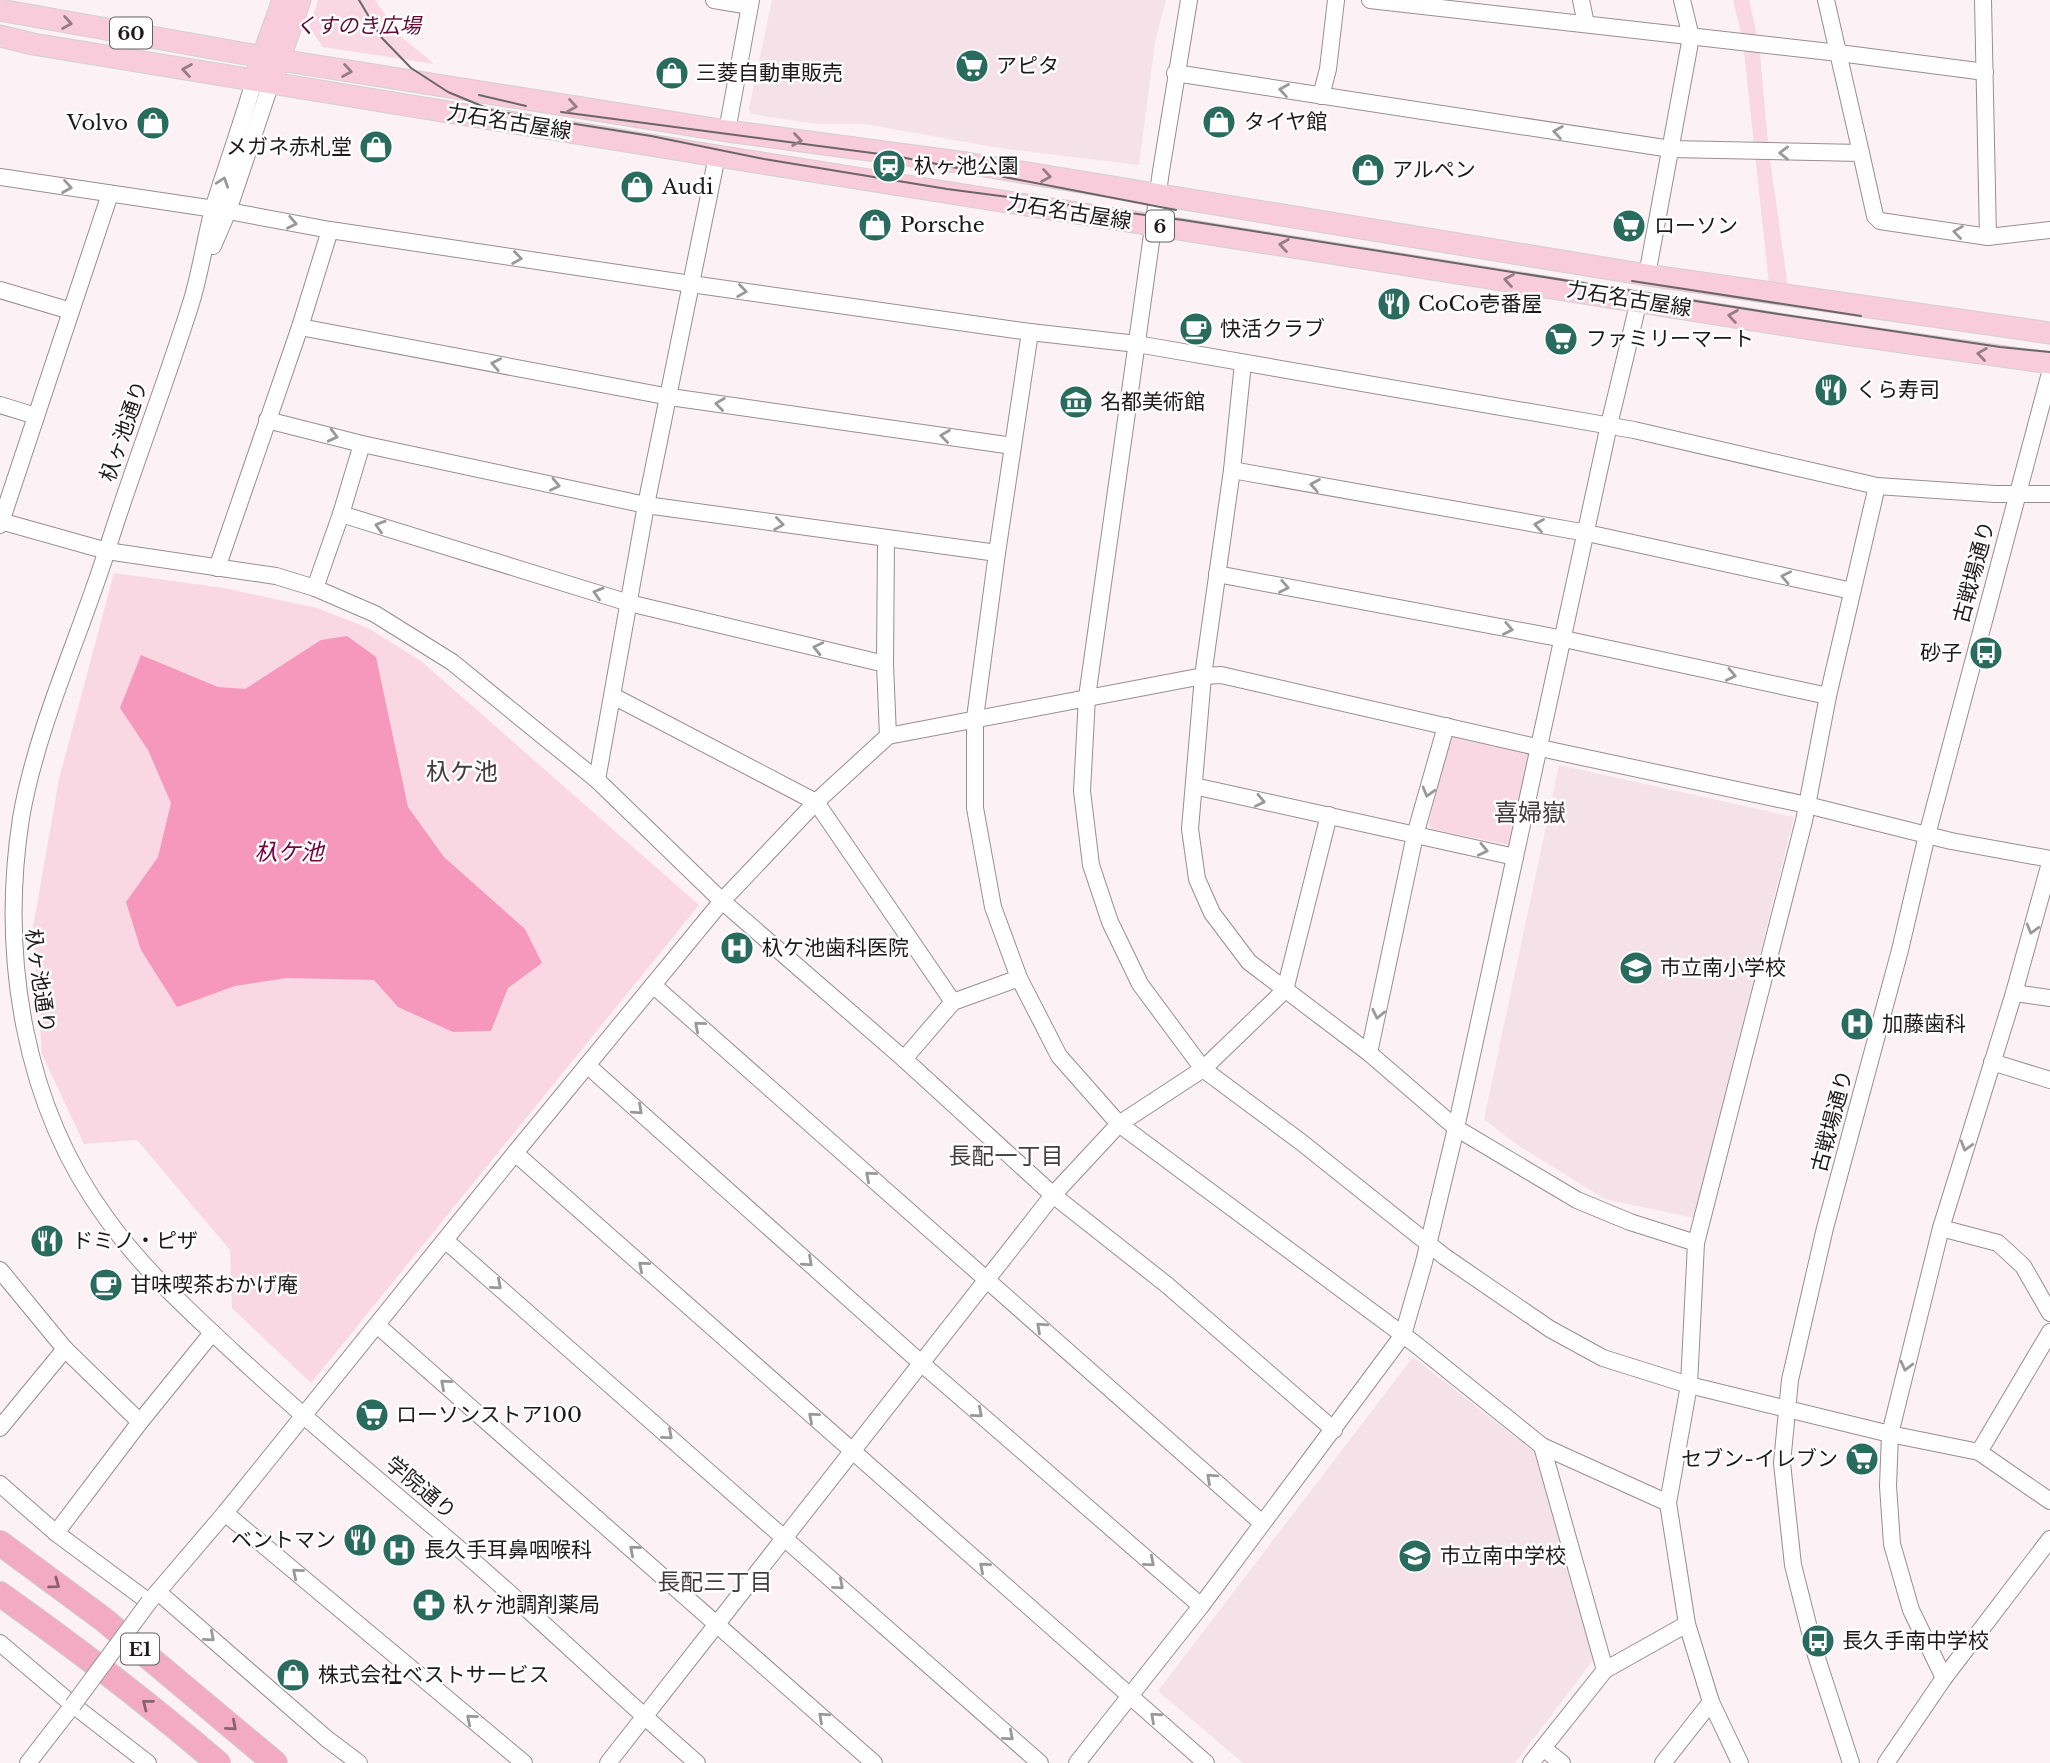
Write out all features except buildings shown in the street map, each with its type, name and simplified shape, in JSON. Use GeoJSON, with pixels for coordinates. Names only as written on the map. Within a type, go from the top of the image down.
{"type":"FeatureCollection","features":[{"type":"Feature","properties":{"kind":"highway","name":"E1"},"geometry":{"type":"LineString","coordinates":[[0,1543],[103,1619],[275,1763]]}},
{"type":"Feature","properties":{"kind":"highway","name":"E1"},"geometry":{"type":"LineString","coordinates":[[0,1594],[170,1721],[218,1763]]}},
{"type":"Feature","properties":{"kind":"main road"},"geometry":{"type":"LineString","coordinates":[[263,82],[283,0]]}},
{"type":"Feature","properties":{"kind":"main road"},"geometry":{"type":"LineString","coordinates":[[271,58],[300,0]]}},
{"type":"Feature","properties":{"kind":"main road","name":"60"},"geometry":{"type":"LineString","coordinates":[[0,10],[271,58]]}},
{"type":"Feature","properties":{"kind":"main road","name":"60"},"geometry":{"type":"LineString","coordinates":[[0,36],[33,44],[263,82]]}},
{"type":"Feature","properties":{"kind":"main road","name":"力石名古屋線"},"geometry":{"type":"LineString","coordinates":[[271,58],[727,131],[975,164],[1647,275],[2050,334]]}},
{"type":"Feature","properties":{"kind":"main road","name":"力石名古屋線"},"geometry":{"type":"LineString","coordinates":[[263,82],[1830,332],[2050,363]]}},
{"type":"Feature","properties":{"kind":"street"},"geometry":{"type":"LineString","coordinates":[[714,0],[750,3],[727,131]]}},
{"type":"Feature","properties":{"kind":"street"},"geometry":{"type":"LineString","coordinates":[[1189,0],[1175,73],[1087,697],[1082,791],[1091,865],[1110,922],[1140,984],[1203,1069],[1445,1257],[1550,1329],[1604,1358],[1689,1385],[1890,1434],[1979,1452],[2050,1501]]}},
{"type":"Feature","properties":{"kind":"street"},"geometry":{"type":"LineString","coordinates":[[1321,96],[1328,69],[1336,0]]}},
{"type":"Feature","properties":{"kind":"street"},"geometry":{"type":"LineString","coordinates":[[1370,0],[1475,6],[1586,24],[1985,72]]}},
{"type":"Feature","properties":{"kind":"street"},"geometry":{"type":"LineString","coordinates":[[1581,0],[1586,24]]}},
{"type":"Feature","properties":{"kind":"street"},"geometry":{"type":"LineString","coordinates":[[1647,275],[1691,37],[1682,0]]}},
{"type":"Feature","properties":{"kind":"street"},"geometry":{"type":"LineString","coordinates":[[1826,0],[1875,216],[1880,221],[1988,237],[2050,230]]}},
{"type":"Feature","properties":{"kind":"street"},"geometry":{"type":"LineString","coordinates":[[1983,0],[1988,237]]}},
{"type":"Feature","properties":{"kind":"street"},"geometry":{"type":"LineString","coordinates":[[1175,73],[1671,149],[1861,153]]}},
{"type":"Feature","properties":{"kind":"street","name":"杁ヶ池通り"},"geometry":{"type":"LineString","coordinates":[[263,82],[28,784],[5,909],[17,996],[46,1110],[79,1175],[107,1219],[155,1277],[303,1417]]}},
{"type":"Feature","properties":{"kind":"street"},"geometry":{"type":"LineString","coordinates":[[597,780],[646,505],[717,156]]}},
{"type":"Feature","properties":{"kind":"street"},"geometry":{"type":"LineString","coordinates":[[0,177],[691,284],[1030,332],[1138,344],[1609,425],[1877,486],[2050,494]]}},
{"type":"Feature","properties":{"kind":"street"},"geometry":{"type":"LineString","coordinates":[[110,194],[0,522],[107,551],[276,576],[315,588],[384,619],[452,662],[597,780],[722,901],[904,1059],[1053,1195],[1167,1285],[1334,1430]]}},
{"type":"Feature","properties":{"kind":"street"},"geometry":{"type":"LineString","coordinates":[[216,568],[330,230]]}},
{"type":"Feature","properties":{"kind":"street"},"geometry":{"type":"LineString","coordinates":[[0,290],[71,311]]}},
{"type":"Feature","properties":{"kind":"street"},"geometry":{"type":"LineString","coordinates":[[1077,1763],[1201,1606],[1404,1335],[1456,1128],[1609,425],[1639,300]]}},
{"type":"Feature","properties":{"kind":"street"},"geometry":{"type":"LineString","coordinates":[[299,327],[670,397],[1013,446]]}},
{"type":"Feature","properties":{"kind":"street"},"geometry":{"type":"LineString","coordinates":[[1030,332],[975,718],[975,808],[993,907],[1019,978],[1059,1056],[1119,1124],[1404,1335],[1542,1446],[1668,1503]]}},
{"type":"Feature","properties":{"kind":"street"},"geometry":{"type":"LineString","coordinates":[[1243,363],[1232,470],[1203,676],[1190,829],[1197,879],[1212,914],[1249,962],[1369,1053],[1456,1128],[1577,1200],[1630,1223],[1696,1243]]}},
{"type":"Feature","properties":{"kind":"street","name":"古戦場通り"},"geometry":{"type":"LineString","coordinates":[[1851,1763],[1815,1652],[1793,1565],[1782,1463],[1790,1380],[1811,1287],[1900,950],[1927,835],[2050,373]]}},
{"type":"Feature","properties":{"kind":"street"},"geometry":{"type":"LineString","coordinates":[[0,405],[36,416]]}},
{"type":"Feature","properties":{"kind":"street"},"geometry":{"type":"LineString","coordinates":[[267,420],[646,505],[997,553]]}},
{"type":"Feature","properties":{"kind":"street"},"geometry":{"type":"LineString","coordinates":[[315,588],[362,443]]}},
{"type":"Feature","properties":{"kind":"street"},"geometry":{"type":"LineString","coordinates":[[1232,470],[1587,533],[1853,592]]}},
{"type":"Feature","properties":{"kind":"street"},"geometry":{"type":"LineString","coordinates":[[1741,1763],[1711,1702],[1687,1624],[1668,1503],[1689,1385],[1696,1243],[1807,805],[1828,696],[1877,486]]}},
{"type":"Feature","properties":{"kind":"street"},"geometry":{"type":"LineString","coordinates":[[341,514],[629,603],[885,664]]}},
{"type":"Feature","properties":{"kind":"street"},"geometry":{"type":"LineString","coordinates":[[886,539],[885,664],[888,736]]}},
{"type":"Feature","properties":{"kind":"street"},"geometry":{"type":"LineString","coordinates":[[1217,574],[1564,639],[1828,696]]}},
{"type":"Feature","properties":{"kind":"street"},"geometry":{"type":"LineString","coordinates":[[28,1763],[154,1597],[722,901],[816,802],[888,736],[1087,697],[1221,675],[2050,861],[2014,993],[1941,1228],[1890,1434],[1888,1486],[1892,1544],[1911,1610],[1944,1678]]}},
{"type":"Feature","properties":{"kind":"street"},"geometry":{"type":"LineString","coordinates":[[613,696],[816,802],[953,1002]]}},
{"type":"Feature","properties":{"kind":"street"},"geometry":{"type":"LineString","coordinates":[[1369,1053],[1415,835],[1446,726]]}},
{"type":"Feature","properties":{"kind":"street"},"geometry":{"type":"LineString","coordinates":[[1194,786],[1515,857]]}},
{"type":"Feature","properties":{"kind":"street"},"geometry":{"type":"LineString","coordinates":[[608,1763],[1053,1195],[1119,1124],[1203,1069],[1285,990],[1329,815]]}},
{"type":"Feature","properties":{"kind":"street"},"geometry":{"type":"LineString","coordinates":[[904,1059],[953,1002],[1019,978]]}},
{"type":"Feature","properties":{"kind":"street"},"geometry":{"type":"LineString","coordinates":[[653,985],[1262,1523]]}},
{"type":"Feature","properties":{"kind":"street"},"geometry":{"type":"LineString","coordinates":[[2014,993],[2050,998]]}},
{"type":"Feature","properties":{"kind":"street"},"geometry":{"type":"LineString","coordinates":[[1992,1062],[2050,1080]]}},
{"type":"Feature","properties":{"kind":"street"},"geometry":{"type":"LineString","coordinates":[[587,1065],[921,1363],[1201,1606]]}},
{"type":"Feature","properties":{"kind":"street"},"geometry":{"type":"LineString","coordinates":[[514,1153],[1206,1763]]}},
{"type":"Feature","properties":{"kind":"street"},"geometry":{"type":"LineString","coordinates":[[1941,1228],[1998,1243],[2022,1266],[2050,1313]]}},
{"type":"Feature","properties":{"kind":"street"},"geometry":{"type":"LineString","coordinates":[[445,1240],[1040,1763]]}},
{"type":"Feature","properties":{"kind":"street"},"geometry":{"type":"LineString","coordinates":[[0,1270],[65,1349],[140,1422]]}},
{"type":"Feature","properties":{"kind":"street"},"geometry":{"type":"LineString","coordinates":[[377,1325],[874,1763]]}},
{"type":"Feature","properties":{"kind":"street"},"geometry":{"type":"LineString","coordinates":[[1979,1452],[2050,1332]]}},
{"type":"Feature","properties":{"kind":"street"},"geometry":{"type":"LineString","coordinates":[[56,1534],[140,1422],[212,1333]]}},
{"type":"Feature","properties":{"kind":"street"},"geometry":{"type":"LineString","coordinates":[[0,1428],[65,1349]]}},
{"type":"Feature","properties":{"kind":"street","name":"学院通り"},"geometry":{"type":"LineString","coordinates":[[303,1417],[449,1540],[697,1763]]}},
{"type":"Feature","properties":{"kind":"street"},"geometry":{"type":"LineString","coordinates":[[1542,1446],[1605,1670]]}},
{"type":"Feature","properties":{"kind":"street"},"geometry":{"type":"LineString","coordinates":[[0,1483],[56,1534],[154,1597],[359,1763]]}},
{"type":"Feature","properties":{"kind":"street"},"geometry":{"type":"LineString","coordinates":[[225,1513],[524,1763]]}},
{"type":"Feature","properties":{"kind":"street"},"geometry":{"type":"LineString","coordinates":[[1886,1763],[1944,1678],[2050,1539]]}},
{"type":"Feature","properties":{"kind":"street"},"geometry":{"type":"LineString","coordinates":[[1531,1763],[1605,1670],[1687,1624]]}},
{"type":"Feature","properties":{"kind":"street"},"geometry":{"type":"LineString","coordinates":[[0,1643],[73,1705],[148,1763]]}},
{"type":"Feature","properties":{"kind":"street"},"geometry":{"type":"LineString","coordinates":[[1663,1763],[1711,1702]]}},
{"type":"Feature","properties":{"kind":"street"},"geometry":{"type":"LineString","coordinates":[[1543,1748],[1562,1763]]}},
{"type":"Feature","properties":{"kind":"shaded area","name":"アピタ"},"geometry":{"type":"Polygon","coordinates":[[[772,0],[1166,0],[1155,42],[1139,165],[1000,148],[864,124],[817,124],[751,114],[749,108],[772,0]]]}},
{"type":"Feature","properties":{"kind":"shaded area","name":"市立南小学校"},"geometry":{"type":"Polygon","coordinates":[[[1559,765],[1794,817],[1694,1218],[1605,1199],[1516,1144],[1484,1119],[1559,765]]]}},
{"type":"Feature","properties":{"kind":"shaded area","name":"市立南中学校"},"geometry":{"type":"Polygon","coordinates":[[[1413,1357],[1539,1456],[1597,1655],[1515,1763],[1243,1763],[1158,1691],[1413,1357]]]}},
{"type":"Feature","properties":{"kind":"green space","name":"くすのき広場"},"geometry":{"type":"Polygon","coordinates":[[[318,0],[375,0],[399,35],[434,64],[323,47],[309,27],[318,0]]]}},
{"type":"Feature","properties":{"kind":"green space"},"geometry":{"type":"Polygon","coordinates":[[[1733,0],[1749,0],[1759,44],[1769,153],[1788,287],[1769,285],[1743,42],[1733,0]]]}},
{"type":"Feature","properties":{"kind":"green space"},"geometry":{"type":"Polygon","coordinates":[[[114,573],[224,588],[317,608],[368,628],[421,661],[699,905],[311,1383],[232,1308],[230,1250],[137,1140],[84,1144],[42,1054],[33,927],[59,779],[114,573]]]}},
{"type":"Feature","properties":{"kind":"green space"},"geometry":{"type":"Polygon","coordinates":[[[1452,733],[1525,748],[1530,756],[1514,842],[1509,845],[1432,829],[1429,824],[1448,736],[1452,733]]]}},
{"type":"Feature","properties":{"kind":"water","name":"杁ケ池"},"geometry":{"type":"Polygon","coordinates":[[[347,636],[376,657],[408,807],[444,857],[525,929],[542,963],[508,988],[491,1031],[453,1032],[398,1007],[374,980],[287,978],[235,986],[177,1007],[141,950],[126,902],[158,857],[171,803],[148,750],[120,708],[141,655],[218,687],[245,689],[321,640],[347,636]]]}},
{"type":"Feature","properties":{"kind":"tram line"},"geometry":{"type":"LineString","coordinates":[[359,0],[381,37],[411,68],[448,92],[494,111],[947,189],[1183,220],[1778,314],[2050,352]]}},
{"type":"Feature","properties":{"kind":"tram line"},"geometry":{"type":"LineString","coordinates":[[479,95],[526,106]]}},
{"type":"Feature","properties":{"kind":"tram line"},"geometry":{"type":"LineString","coordinates":[[561,112],[895,156],[1176,210]]}},
{"type":"Feature","properties":{"kind":"tram line"},"geometry":{"type":"LineString","coordinates":[[1632,281],[1861,316]]}},
{"type":"Feature","properties":{"kind":"place","name":"アピタ"},"geometry":{"type":"Point","coordinates":[972,66]}},
{"type":"Feature","properties":{"kind":"place","name":"三菱自動車販売"},"geometry":{"type":"Point","coordinates":[672,73]}},
{"type":"Feature","properties":{"kind":"place","name":"タイヤ館"},"geometry":{"type":"Point","coordinates":[1219,122]}},
{"type":"Feature","properties":{"kind":"place","name":"Volvo"},"geometry":{"type":"Point","coordinates":[153,123]}},
{"type":"Feature","properties":{"kind":"place","name":"メガネ赤札堂"},"geometry":{"type":"Point","coordinates":[376,147]}},
{"type":"Feature","properties":{"kind":"place","name":"杁ヶ池公園"},"geometry":{"type":"Point","coordinates":[889,166]}},
{"type":"Feature","properties":{"kind":"place","name":"アルペン"},"geometry":{"type":"Point","coordinates":[1368,170]}},
{"type":"Feature","properties":{"kind":"place","name":"Audi"},"geometry":{"type":"Point","coordinates":[637,187]}},
{"type":"Feature","properties":{"kind":"place","name":"Porsche"},"geometry":{"type":"Point","coordinates":[875,225]}},
{"type":"Feature","properties":{"kind":"place","name":"ローソン"},"geometry":{"type":"Point","coordinates":[1629,226]}},
{"type":"Feature","properties":{"kind":"place","name":"CoCo壱番屋"},"geometry":{"type":"Point","coordinates":[1394,304]}},
{"type":"Feature","properties":{"kind":"place","name":"快活クラブ"},"geometry":{"type":"Point","coordinates":[1196,329]}},
{"type":"Feature","properties":{"kind":"place","name":"ファミリーマート"},"geometry":{"type":"Point","coordinates":[1561,339]}},
{"type":"Feature","properties":{"kind":"place","name":"くら寿司"},"geometry":{"type":"Point","coordinates":[1831,390]}},
{"type":"Feature","properties":{"kind":"place","name":"名都美術館"},"geometry":{"type":"Point","coordinates":[1076,402]}},
{"type":"Feature","properties":{"kind":"place","name":"砂子"},"geometry":{"type":"Point","coordinates":[1986,653]}},
{"type":"Feature","properties":{"kind":"place","name":"杁ケ池歯科医院"},"geometry":{"type":"Point","coordinates":[737,948]}},
{"type":"Feature","properties":{"kind":"place","name":"市立南小学校"},"geometry":{"type":"Point","coordinates":[1636,968]}},
{"type":"Feature","properties":{"kind":"place","name":"加藤歯科"},"geometry":{"type":"Point","coordinates":[1857,1024]}},
{"type":"Feature","properties":{"kind":"place","name":"ドミノ・ピザ"},"geometry":{"type":"Point","coordinates":[47,1241]}},
{"type":"Feature","properties":{"kind":"place","name":"甘味喫茶おかげ庵"},"geometry":{"type":"Point","coordinates":[106,1285]}},
{"type":"Feature","properties":{"kind":"place","name":"ローソンストア100"},"geometry":{"type":"Point","coordinates":[372,1415]}},
{"type":"Feature","properties":{"kind":"place","name":"セブン-イレブン"},"geometry":{"type":"Point","coordinates":[1862,1459]}},
{"type":"Feature","properties":{"kind":"place","name":"ベントマン"},"geometry":{"type":"Point","coordinates":[360,1540]}},
{"type":"Feature","properties":{"kind":"place","name":"長久手耳鼻咽喉科"},"geometry":{"type":"Point","coordinates":[399,1550]}},
{"type":"Feature","properties":{"kind":"place","name":"市立南中学校"},"geometry":{"type":"Point","coordinates":[1415,1556]}},
{"type":"Feature","properties":{"kind":"place","name":"杁ヶ池調剤薬局"},"geometry":{"type":"Point","coordinates":[429,1605]}},
{"type":"Feature","properties":{"kind":"place","name":"長久手南中学校"},"geometry":{"type":"Point","coordinates":[1818,1641]}},
{"type":"Feature","properties":{"kind":"place","name":"株式会社ベストサービス"},"geometry":{"type":"Point","coordinates":[293,1675]}},
{"type":"Feature","properties":{"kind":"district","name":"杁ケ池"},"geometry":{"type":"Point","coordinates":[462,771]}},
{"type":"Feature","properties":{"kind":"district","name":"喜婦嶽"},"geometry":{"type":"Point","coordinates":[1530,812]}},
{"type":"Feature","properties":{"kind":"district","name":"長配一丁目"},"geometry":{"type":"Point","coordinates":[1006,1156]}},
{"type":"Feature","properties":{"kind":"district","name":"長配三丁目"},"geometry":{"type":"Point","coordinates":[715,1582]}}]}
